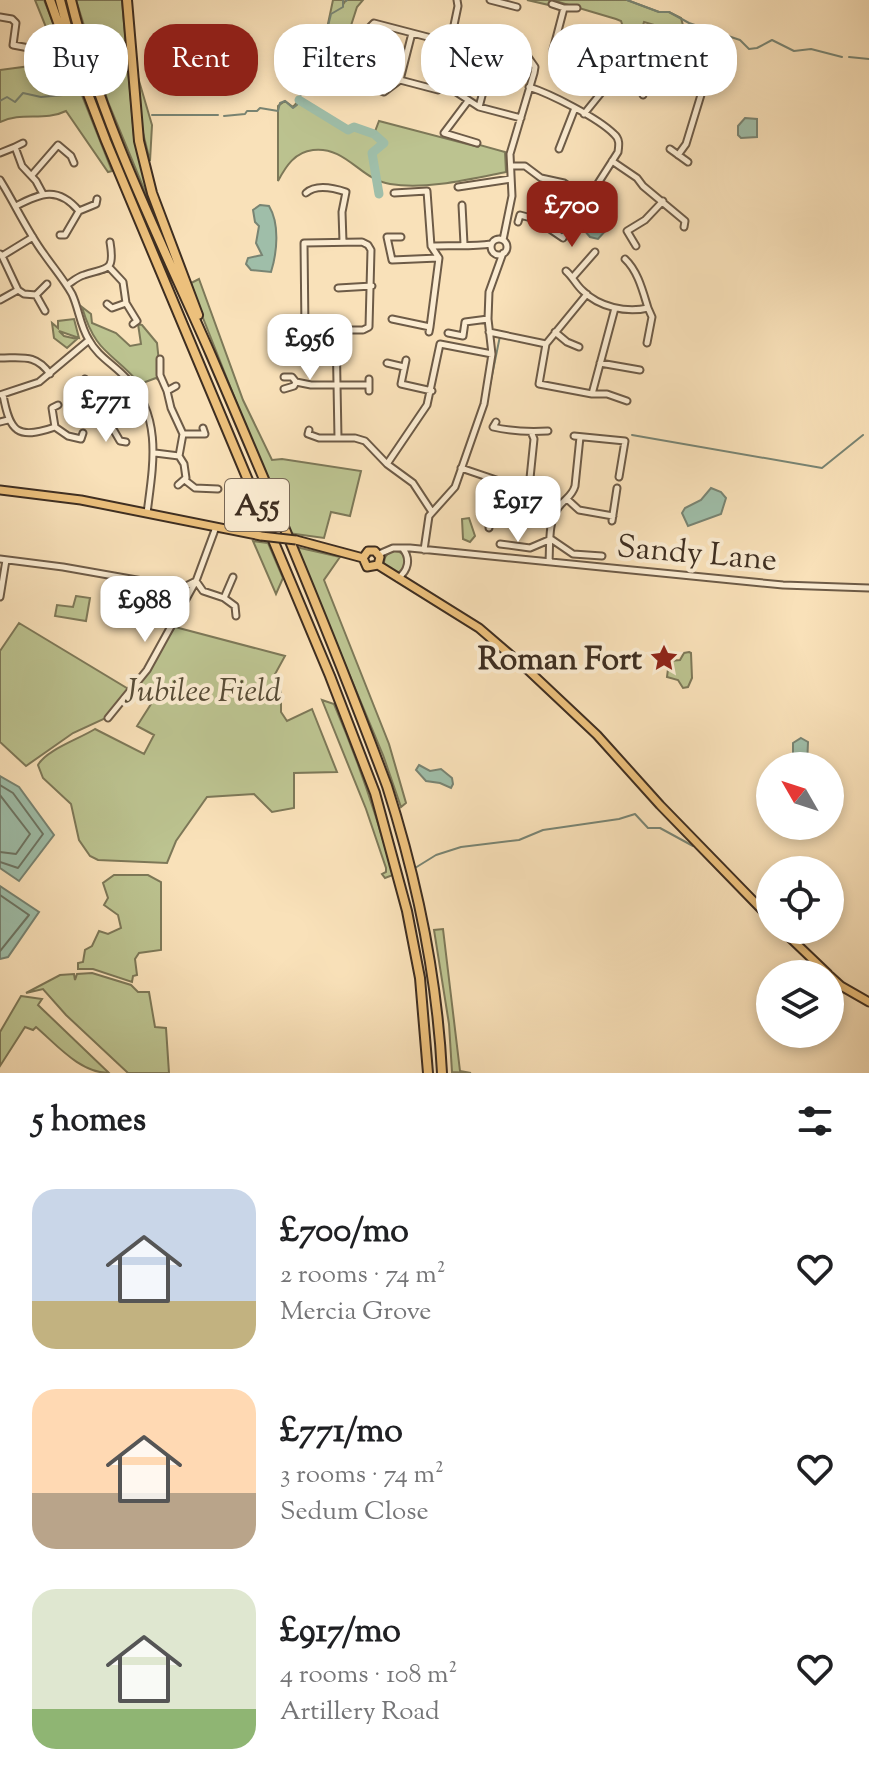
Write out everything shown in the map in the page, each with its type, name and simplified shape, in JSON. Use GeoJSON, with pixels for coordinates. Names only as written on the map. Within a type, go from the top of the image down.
{"type":"FeatureCollection","features":[{"type":"Feature","properties":{"kind":"highway"},"geometry":{"type":"LineString","coordinates":[[50,0],[106,141]]}},
{"type":"Feature","properties":{"kind":"highway","name":"A55"},"geometry":{"type":"LineString","coordinates":[[60,0],[78,68],[106,141],[330,676],[375,793],[401,883],[420,978],[428,1073]]}},
{"type":"Feature","properties":{"kind":"highway","name":"A55"},"geometry":{"type":"LineString","coordinates":[[71,0],[99,94],[118,143],[211,354],[387,786],[411,866],[432,968],[442,1073]]}},
{"type":"Feature","properties":{"kind":"highway"},"geometry":{"type":"LineString","coordinates":[[127,0],[134,102],[142,154],[160,215],[211,354]]}},
{"type":"Feature","properties":{"kind":"main road"},"geometry":{"type":"LineString","coordinates":[[0,490],[81,500],[261,536],[296,540],[363,558]]}},
{"type":"Feature","properties":{"kind":"main road"},"geometry":{"type":"LineString","coordinates":[[363,558],[371,550],[379,554],[378,565]]}},
{"type":"Feature","properties":{"kind":"main road"},"geometry":{"type":"LineString","coordinates":[[363,558],[367,567],[378,565],[479,628],[528,670],[597,735],[756,904]]}},
{"type":"Feature","properties":{"kind":"main road"},"geometry":{"type":"LineString","coordinates":[[797,944],[813,960]]}},
{"type":"Feature","properties":{"kind":"main road"},"geometry":{"type":"LineString","coordinates":[[844,988],[869,1002]]}},
{"type":"Feature","properties":{"kind":"street"},"geometry":{"type":"LineString","coordinates":[[454,24],[457,0]]}},
{"type":"Feature","properties":{"kind":"street"},"geometry":{"type":"LineString","coordinates":[[490,0],[517,7]]}},
{"type":"Feature","properties":{"kind":"street"},"geometry":{"type":"LineString","coordinates":[[552,4],[577,8]]}},
{"type":"Feature","properties":{"kind":"street"},"geometry":{"type":"LineString","coordinates":[[558,24],[564,8]]}},
{"type":"Feature","properties":{"kind":"street"},"geometry":{"type":"LineString","coordinates":[[0,17],[19,21],[13,45],[24,47]]}},
{"type":"Feature","properties":{"kind":"street"},"geometry":{"type":"LineString","coordinates":[[372,23],[421,35]]}},
{"type":"Feature","properties":{"kind":"street"},"geometry":{"type":"LineString","coordinates":[[405,60],[412,33]]}},
{"type":"Feature","properties":{"kind":"street"},"geometry":{"type":"LineString","coordinates":[[532,88],[550,93],[617,138],[618,152],[558,246]]}},
{"type":"Feature","properties":{"kind":"street"},"geometry":{"type":"LineString","coordinates":[[461,96],[479,107],[521,118]]}},
{"type":"Feature","properties":{"kind":"street"},"geometry":{"type":"LineString","coordinates":[[479,107],[482,96]]}},
{"type":"Feature","properties":{"kind":"street"},"geometry":{"type":"LineString","coordinates":[[424,550],[429,516],[455,487],[484,404],[492,354],[489,292],[506,247],[502,238],[512,196],[510,154],[527,96]]}},
{"type":"Feature","properties":{"kind":"street"},"geometry":{"type":"LineString","coordinates":[[584,114],[597,96]]}},
{"type":"Feature","properties":{"kind":"street"},"geometry":{"type":"LineString","coordinates":[[678,155],[686,144],[703,96]]}},
{"type":"Feature","properties":{"kind":"street"},"geometry":{"type":"LineString","coordinates":[[468,101],[442,136],[477,143]]}},
{"type":"Feature","properties":{"kind":"street"},"geometry":{"type":"LineString","coordinates":[[559,149],[565,143],[575,108]]}},
{"type":"Feature","properties":{"kind":"street"},"geometry":{"type":"LineString","coordinates":[[0,153],[23,143]]}},
{"type":"Feature","properties":{"kind":"street"},"geometry":{"type":"LineString","coordinates":[[32,175],[44,165],[54,147],[61,143],[74,164]]}},
{"type":"Feature","properties":{"kind":"street"},"geometry":{"type":"LineString","coordinates":[[15,147],[22,166],[32,175],[43,194]]}},
{"type":"Feature","properties":{"kind":"street"},"geometry":{"type":"LineString","coordinates":[[670,149],[688,162]]}},
{"type":"Feature","properties":{"kind":"street"},"geometry":{"type":"LineString","coordinates":[[612,161],[637,178],[686,221]]}},
{"type":"Feature","properties":{"kind":"street"},"geometry":{"type":"LineString","coordinates":[[511,166],[525,166],[541,178],[564,183],[587,199]]}},
{"type":"Feature","properties":{"kind":"street"},"geometry":{"type":"LineString","coordinates":[[458,187],[511,179]]}},
{"type":"Feature","properties":{"kind":"street"},"geometry":{"type":"LineString","coordinates":[[0,180],[33,237],[67,285],[89,340],[133,386],[149,418],[155,453],[146,514]]}},
{"type":"Feature","properties":{"kind":"street"},"geometry":{"type":"LineString","coordinates":[[308,189],[347,190],[342,212],[343,242]]}},
{"type":"Feature","properties":{"kind":"street"},"geometry":{"type":"LineString","coordinates":[[394,193],[427,191],[430,199],[431,246],[439,258],[429,329],[394,319],[398,312]]}},
{"type":"Feature","properties":{"kind":"street"},"geometry":{"type":"LineString","coordinates":[[16,206],[43,194],[66,198],[79,211]]}},
{"type":"Feature","properties":{"kind":"street"},"geometry":{"type":"LineString","coordinates":[[636,246],[626,228],[645,220],[663,201]]}},
{"type":"Feature","properties":{"kind":"street"},"geometry":{"type":"LineString","coordinates":[[64,236],[79,211],[97,203]]}},
{"type":"Feature","properties":{"kind":"street"},"geometry":{"type":"LineString","coordinates":[[462,205],[464,244]]}},
{"type":"Feature","properties":{"kind":"street"},"geometry":{"type":"LineString","coordinates":[[519,216],[535,219],[563,238]]}},
{"type":"Feature","properties":{"kind":"street"},"geometry":{"type":"LineString","coordinates":[[33,237],[1,255],[18,290],[24,294],[36,295],[47,284]]}},
{"type":"Feature","properties":{"kind":"street"},"geometry":{"type":"LineString","coordinates":[[401,237],[387,237],[392,260],[439,258]]}},
{"type":"Feature","properties":{"kind":"street"},"geometry":{"type":"LineString","coordinates":[[431,246],[464,244],[476,247],[490,245],[502,238]]}},
{"type":"Feature","properties":{"kind":"street"},"geometry":{"type":"LineString","coordinates":[[295,330],[305,330],[336,330],[363,330],[369,327],[372,286],[368,245],[362,242],[301,242],[305,330]]}},
{"type":"Feature","properties":{"kind":"street"},"geometry":{"type":"LineString","coordinates":[[490,245],[493,251],[501,254]]}},
{"type":"Feature","properties":{"kind":"street"},"geometry":{"type":"LineString","coordinates":[[67,285],[109,267],[112,256],[108,246]]}},
{"type":"Feature","properties":{"kind":"street"},"geometry":{"type":"LineString","coordinates":[[573,277],[590,254]]}},
{"type":"Feature","properties":{"kind":"street"},"geometry":{"type":"LineString","coordinates":[[625,259],[639,281],[652,317],[647,343]]}},
{"type":"Feature","properties":{"kind":"street"},"geometry":{"type":"LineString","coordinates":[[399,260],[400,268]]}},
{"type":"Feature","properties":{"kind":"street"},"geometry":{"type":"LineString","coordinates":[[109,267],[123,282],[126,303],[137,323]]}},
{"type":"Feature","properties":{"kind":"street"},"geometry":{"type":"LineString","coordinates":[[566,271],[587,294],[615,308],[648,308]]}},
{"type":"Feature","properties":{"kind":"street"},"geometry":{"type":"LineString","coordinates":[[338,288],[372,286]]}},
{"type":"Feature","properties":{"kind":"street"},"geometry":{"type":"LineString","coordinates":[[0,300],[18,290]]}},
{"type":"Feature","properties":{"kind":"street"},"geometry":{"type":"LineString","coordinates":[[587,294],[546,344],[538,387],[625,398]]}},
{"type":"Feature","properties":{"kind":"street"},"geometry":{"type":"LineString","coordinates":[[36,295],[45,311]]}},
{"type":"Feature","properties":{"kind":"street"},"geometry":{"type":"LineString","coordinates":[[109,308],[126,303]]}},
{"type":"Feature","properties":{"kind":"street"},"geometry":{"type":"LineString","coordinates":[[592,394],[615,308]]}},
{"type":"Feature","properties":{"kind":"street"},"geometry":{"type":"LineString","coordinates":[[448,333],[463,336],[465,322],[488,319]]}},
{"type":"Feature","properties":{"kind":"street"},"geometry":{"type":"LineString","coordinates":[[336,330],[338,438]]}},
{"type":"Feature","properties":{"kind":"street"},"geometry":{"type":"LineString","coordinates":[[489,332],[546,344]]}},
{"type":"Feature","properties":{"kind":"street"},"geometry":{"type":"LineString","coordinates":[[555,332],[577,345]]}},
{"type":"Feature","properties":{"kind":"street"},"geometry":{"type":"LineString","coordinates":[[83,438],[68,436],[55,427],[32,433],[17,429],[8,420],[2,395],[25,388],[50,374],[89,340]]}},
{"type":"Feature","properties":{"kind":"street"},"geometry":{"type":"LineString","coordinates":[[387,464],[427,405],[432,391],[437,344],[492,354]]}},
{"type":"Feature","properties":{"kind":"street"},"geometry":{"type":"LineString","coordinates":[[0,358],[30,357],[38,360],[50,374]]}},
{"type":"Feature","properties":{"kind":"street"},"geometry":{"type":"LineString","coordinates":[[160,359],[160,375],[183,434],[179,456],[184,464],[186,481],[195,488],[214,486]]}},
{"type":"Feature","properties":{"kind":"street"},"geometry":{"type":"LineString","coordinates":[[406,360],[400,387],[432,391]]}},
{"type":"Feature","properties":{"kind":"street"},"geometry":{"type":"LineString","coordinates":[[387,363],[404,367]]}},
{"type":"Feature","properties":{"kind":"street"},"geometry":{"type":"LineString","coordinates":[[600,363],[640,370]]}},
{"type":"Feature","properties":{"kind":"street"},"geometry":{"type":"LineString","coordinates":[[284,377],[292,377],[296,382],[369,385]]}},
{"type":"Feature","properties":{"kind":"street"},"geometry":{"type":"LineString","coordinates":[[284,389],[289,389],[296,382]]}},
{"type":"Feature","properties":{"kind":"street"},"geometry":{"type":"LineString","coordinates":[[83,383],[109,404]]}},
{"type":"Feature","properties":{"kind":"street"},"geometry":{"type":"LineString","coordinates":[[120,442],[113,429],[98,419],[109,404],[133,386]]}},
{"type":"Feature","properties":{"kind":"street"},"geometry":{"type":"LineString","coordinates":[[167,391],[176,386]]}},
{"type":"Feature","properties":{"kind":"street"},"geometry":{"type":"LineString","coordinates":[[53,407],[55,427]]}},
{"type":"Feature","properties":{"kind":"street"},"geometry":{"type":"LineString","coordinates":[[0,422],[8,420]]}},
{"type":"Feature","properties":{"kind":"street"},"geometry":{"type":"LineString","coordinates":[[493,427],[532,434],[548,431]]}},
{"type":"Feature","properties":{"kind":"street"},"geometry":{"type":"LineString","coordinates":[[183,434],[205,433]]}},
{"type":"Feature","properties":{"kind":"street"},"geometry":{"type":"LineString","coordinates":[[306,434],[319,438],[365,441],[387,464],[413,483],[432,512]]}},
{"type":"Feature","properties":{"kind":"street"},"geometry":{"type":"LineString","coordinates":[[529,488],[532,434]]}},
{"type":"Feature","properties":{"kind":"street"},"geometry":{"type":"LineString","coordinates":[[549,562],[557,508],[575,486],[577,437],[626,438],[619,477]]}},
{"type":"Feature","properties":{"kind":"street"},"geometry":{"type":"LineString","coordinates":[[155,453],[179,456]]}},
{"type":"Feature","properties":{"kind":"street"},"geometry":{"type":"LineString","coordinates":[[461,468],[529,488],[557,508]]}},
{"type":"Feature","properties":{"kind":"street"},"geometry":{"type":"LineString","coordinates":[[489,528],[490,498],[495,480]]}},
{"type":"Feature","properties":{"kind":"street"},"geometry":{"type":"LineString","coordinates":[[178,485],[186,481]]}},
{"type":"Feature","properties":{"kind":"street"},"geometry":{"type":"LineString","coordinates":[[567,499],[582,511],[613,519],[617,488]]}},
{"type":"Feature","properties":{"kind":"street"},"geometry":{"type":"LineString","coordinates":[[108,718],[147,670],[196,581],[216,527]]}},
{"type":"Feature","properties":{"kind":"street"},"geometry":{"type":"LineString","coordinates":[[500,544],[530,548],[551,539]]}},
{"type":"Feature","properties":{"kind":"street"},"geometry":{"type":"LineString","coordinates":[[551,539],[573,554],[602,556]]}},
{"type":"Feature","properties":{"kind":"street","name":"Sandy Lane"},"geometry":{"type":"LineString","coordinates":[[379,554],[393,548],[403,548],[783,585],[869,588]]}},
{"type":"Feature","properties":{"kind":"street"},"geometry":{"type":"LineString","coordinates":[[397,579],[408,563],[403,548]]}},
{"type":"Feature","properties":{"kind":"street"},"geometry":{"type":"LineString","coordinates":[[0,597],[3,560],[182,588],[196,581]]}},
{"type":"Feature","properties":{"kind":"street"},"geometry":{"type":"LineString","coordinates":[[224,598],[233,577]]}},
{"type":"Feature","properties":{"kind":"street"},"geometry":{"type":"LineString","coordinates":[[196,581],[203,591],[224,598],[235,606],[236,616]]}},
{"type":"Feature","properties":{"kind":"green space"},"geometry":{"type":"Polygon","coordinates":[[[35,0],[44,0],[54,24],[45,24],[35,0]]]}},
{"type":"Feature","properties":{"kind":"green space"},"geometry":{"type":"Polygon","coordinates":[[[76,0],[122,0],[124,24],[84,24],[76,0]]]}},
{"type":"Feature","properties":{"kind":"green space"},"geometry":{"type":"Polygon","coordinates":[[[333,0],[343,0],[344,3],[346,0],[363,0],[351,24],[328,24],[333,0]]]}},
{"type":"Feature","properties":{"kind":"green space"},"geometry":{"type":"Polygon","coordinates":[[[527,0],[552,0],[549,5],[527,0]]]}},
{"type":"Feature","properties":{"kind":"green space"},"geometry":{"type":"Polygon","coordinates":[[[552,0],[627,0],[659,12],[669,12],[681,18],[683,24],[622,24],[616,19],[552,0]]]}},
{"type":"Feature","properties":{"kind":"green space"},"geometry":{"type":"Polygon","coordinates":[[[24,67],[24,96],[82,96],[112,171],[108,172],[66,111],[0,122],[0,70],[24,67]]]}},
{"type":"Feature","properties":{"kind":"green space"},"geometry":{"type":"Polygon","coordinates":[[[128,68],[134,136],[156,218],[106,96],[128,96],[128,68]]]}},
{"type":"Feature","properties":{"kind":"green space"},"geometry":{"type":"Polygon","coordinates":[[[137,74],[152,125],[150,161],[140,121],[137,74]]]}},
{"type":"Feature","properties":{"kind":"green space"},"geometry":{"type":"Polygon","coordinates":[[[299,100],[348,130],[354,127],[374,134],[379,121],[505,152],[506,172],[433,185],[390,184],[370,176],[335,153],[313,150],[296,157],[278,181],[278,106],[285,101],[293,107],[299,100]]]}},
{"type":"Feature","properties":{"kind":"green space"},"geometry":{"type":"Polygon","coordinates":[[[199,279],[243,400],[272,460],[361,471],[350,516],[331,512],[324,538],[288,533],[203,318],[191,283],[199,279]]]}},
{"type":"Feature","properties":{"kind":"green space"},"geometry":{"type":"Polygon","coordinates":[[[82,307],[91,314],[92,323],[116,333],[130,346],[141,344],[138,324],[142,325],[157,343],[161,382],[156,378],[140,384],[99,344],[82,307]]]}},
{"type":"Feature","properties":{"kind":"green space"},"geometry":{"type":"Polygon","coordinates":[[[74,319],[79,338],[59,331],[64,336],[77,339],[67,348],[54,338],[52,323],[58,328],[58,321],[74,319]]]}},
{"type":"Feature","properties":{"kind":"green space"},"geometry":{"type":"Polygon","coordinates":[[[534,495],[552,509],[549,522],[535,510],[534,495]]]}},
{"type":"Feature","properties":{"kind":"green space"},"geometry":{"type":"Polygon","coordinates":[[[469,518],[475,536],[470,542],[463,539],[462,519],[469,518]]]}},
{"type":"Feature","properties":{"kind":"green space"},"geometry":{"type":"Polygon","coordinates":[[[253,541],[268,543],[283,578],[276,594],[253,541]]]}},
{"type":"Feature","properties":{"kind":"green space"},"geometry":{"type":"Polygon","coordinates":[[[296,547],[340,557],[324,580],[389,744],[406,803],[401,807],[383,755],[296,547]]]}},
{"type":"Feature","properties":{"kind":"green space"},"geometry":{"type":"Polygon","coordinates":[[[391,551],[399,551],[406,562],[399,573],[391,573],[384,566],[384,558],[391,551]]]}},
{"type":"Feature","properties":{"kind":"green space"},"geometry":{"type":"Polygon","coordinates":[[[76,596],[90,598],[86,621],[55,616],[57,605],[73,607],[76,596]]]}},
{"type":"Feature","properties":{"kind":"green space"},"geometry":{"type":"Polygon","coordinates":[[[19,623],[130,690],[108,717],[73,733],[26,766],[0,742],[0,651],[19,623]]]}},
{"type":"Feature","properties":{"kind":"green space","name":"Jubilee Field"},"geometry":{"type":"Polygon","coordinates":[[[175,627],[285,656],[274,676],[281,682],[281,712],[287,721],[312,709],[337,772],[294,773],[294,808],[272,812],[254,794],[207,797],[176,841],[167,863],[98,860],[90,856],[79,840],[71,804],[43,778],[38,765],[55,750],[95,729],[144,754],[154,735],[137,726],[151,704],[132,692],[175,627]]]}},
{"type":"Feature","properties":{"kind":"green space"},"geometry":{"type":"Polygon","coordinates":[[[689,652],[692,678],[688,687],[683,688],[678,680],[667,677],[669,661],[680,660],[684,653],[689,652]]]}},
{"type":"Feature","properties":{"kind":"green space"},"geometry":{"type":"Polygon","coordinates":[[[322,700],[334,704],[343,725],[393,875],[385,878],[382,874],[386,868],[366,809],[322,700]]]}},
{"type":"Feature","properties":{"kind":"green space"},"geometry":{"type":"Polygon","coordinates":[[[114,875],[148,875],[161,882],[161,950],[139,953],[135,959],[137,975],[133,976],[132,982],[93,969],[78,969],[85,950],[92,946],[99,931],[108,934],[121,928],[118,915],[104,905],[108,898],[103,883],[114,875]]]}},
{"type":"Feature","properties":{"kind":"green space"},"geometry":{"type":"Polygon","coordinates":[[[443,929],[460,1071],[471,1073],[452,1072],[449,1024],[434,930],[443,929]]]}},
{"type":"Feature","properties":{"kind":"green space"},"geometry":{"type":"Polygon","coordinates":[[[92,973],[131,985],[138,992],[149,992],[155,1027],[166,1028],[169,1073],[128,1073],[43,989],[26,993],[60,975],[74,974],[75,980],[77,974],[92,973]]]}},
{"type":"Feature","properties":{"kind":"green space"},"geometry":{"type":"Polygon","coordinates":[[[21,996],[42,999],[38,1005],[109,1073],[98,1072],[79,1063],[36,1027],[33,1030],[25,1027],[0,1066],[0,1032],[21,996]]]}},
{"type":"Feature","properties":{"kind":"water"},"geometry":{"type":"Polygon","coordinates":[[[745,118],[757,119],[757,137],[741,138],[738,135],[738,126],[745,118]]]}},
{"type":"Feature","properties":{"kind":"water"},"geometry":{"type":"Polygon","coordinates":[[[260,205],[269,206],[275,221],[276,248],[271,272],[251,270],[246,264],[248,258],[262,255],[256,243],[259,226],[253,210],[260,205]]]}},
{"type":"Feature","properties":{"kind":"water"},"geometry":{"type":"Polygon","coordinates":[[[600,218],[608,228],[598,239],[590,237],[584,230],[600,218]]]}},
{"type":"Feature","properties":{"kind":"water"},"geometry":{"type":"Polygon","coordinates":[[[711,488],[726,498],[721,514],[688,526],[682,513],[685,508],[701,500],[711,488]]]}},
{"type":"Feature","properties":{"kind":"water"},"geometry":{"type":"Polygon","coordinates":[[[801,738],[808,742],[808,752],[793,752],[793,743],[801,738]]]}},
{"type":"Feature","properties":{"kind":"water"},"geometry":{"type":"Polygon","coordinates":[[[419,765],[430,771],[441,769],[452,778],[451,788],[426,781],[416,770],[419,765]]]}},
{"type":"Feature","properties":{"kind":"water"},"geometry":{"type":"Polygon","coordinates":[[[0,776],[19,787],[54,835],[19,881],[0,868],[0,776]]]}},
{"type":"Feature","properties":{"kind":"water"},"geometry":{"type":"Polygon","coordinates":[[[0,886],[39,912],[8,957],[0,959],[0,886]]]}},
{"type":"Feature","properties":{"kind":"waterway"},"geometry":{"type":"LineString","coordinates":[[224,116],[245,114],[260,108],[278,111],[280,103],[285,101],[293,108],[297,105],[311,67],[326,49],[325,38],[331,14],[343,7],[343,0]]}},
{"type":"Feature","properties":{"kind":"waterway"},"geometry":{"type":"LineString","coordinates":[[627,0],[659,12],[669,12],[689,23],[740,40],[749,49],[772,40],[794,51],[811,49],[842,57]]}},
{"type":"Feature","properties":{"kind":"waterway"},"geometry":{"type":"LineString","coordinates":[[849,57],[869,59]]}},
{"type":"Feature","properties":{"kind":"waterway"},"geometry":{"type":"LineString","coordinates":[[0,101],[7,97],[15,102],[24,93]]}},
{"type":"Feature","properties":{"kind":"waterway"},"geometry":{"type":"LineString","coordinates":[[36,96],[52,96]]}},
{"type":"Feature","properties":{"kind":"waterway"},"geometry":{"type":"LineString","coordinates":[[299,100],[348,130],[354,127],[374,134],[384,143],[372,153],[379,194]]}},
{"type":"Feature","properties":{"kind":"waterway"},"geometry":{"type":"LineString","coordinates":[[152,115],[218,115]]}},
{"type":"Feature","properties":{"kind":"waterway"},"geometry":{"type":"LineString","coordinates":[[487,400],[500,336]]}},
{"type":"Feature","properties":{"kind":"waterway"},"geometry":{"type":"LineString","coordinates":[[632,435],[822,468],[863,435]]}},
{"type":"Feature","properties":{"kind":"waterway"},"geometry":{"type":"LineString","coordinates":[[415,868],[436,855],[461,847],[519,840],[543,830],[635,814],[648,828],[660,828],[693,846]]}},
{"type":"Feature","properties":{"kind":"place","name":"Roman Fort"},"geometry":{"type":"Point","coordinates":[664,658]}}]}
